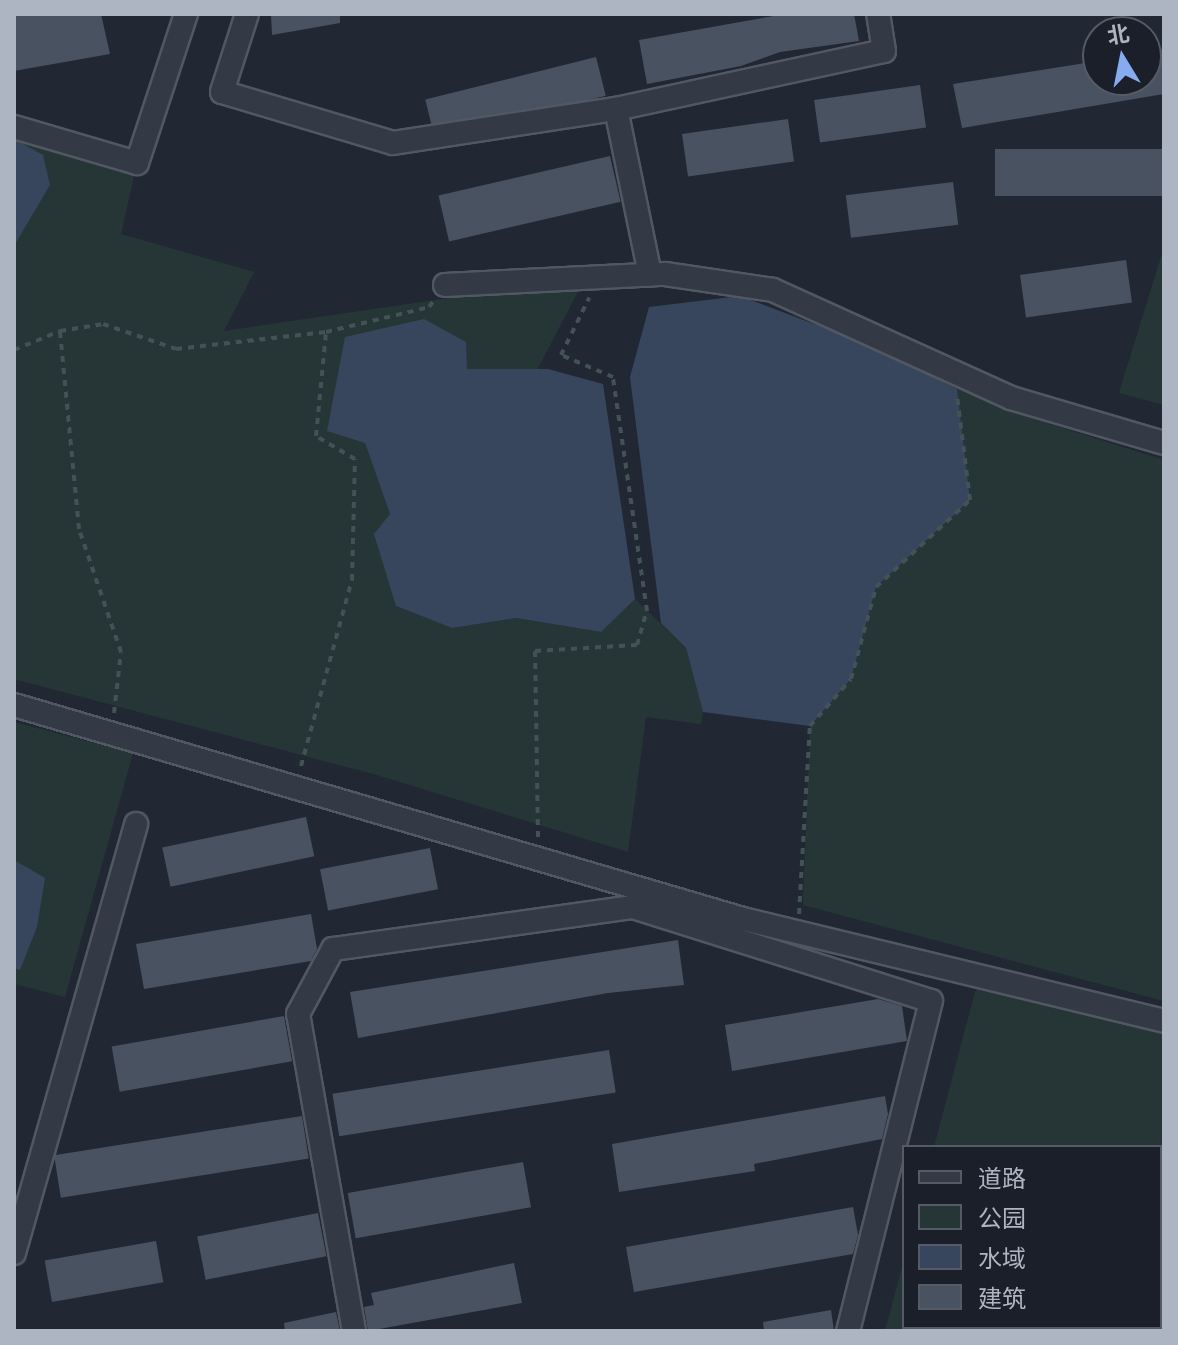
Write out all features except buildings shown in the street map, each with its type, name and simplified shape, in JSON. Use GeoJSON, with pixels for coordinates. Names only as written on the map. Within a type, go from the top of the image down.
{"type":"FeatureCollection","features":[{"type":"Feature","properties":{"kind":"street"},"geometry":{"type":"LineString","coordinates":[[14,127],[137,163],[186,14]]}},
{"type":"Feature","properties":{"kind":"street"},"geometry":{"type":"LineString","coordinates":[[247,14],[222,92],[393,143],[616,109],[884,51],[878,14]]}},
{"type":"Feature","properties":{"kind":"street"},"geometry":{"type":"LineString","coordinates":[[616,109],[650,275]]}},
{"type":"Feature","properties":{"kind":"street"},"geometry":{"type":"LineString","coordinates":[[445,285],[650,275],[773,290],[1011,398],[1164,443]]}},
{"type":"Feature","properties":{"kind":"street"},"geometry":{"type":"LineString","coordinates":[[14,705],[538,858],[931,1001],[848,1331]]}},
{"type":"Feature","properties":{"kind":"street"},"geometry":{"type":"LineString","coordinates":[[14,1253],[136,824]]}},
{"type":"Feature","properties":{"kind":"street"},"geometry":{"type":"LineString","coordinates":[[354,1331],[298,1014],[333,949],[633,907],[798,932],[1164,1021]]}},
{"type":"Feature","properties":{"kind":"path"},"geometry":{"type":"LineString","coordinates":[[538,858],[535,651],[637,645],[647,611],[613,377],[561,355],[598,277]]}},
{"type":"Feature","properties":{"kind":"path"},"geometry":{"type":"LineString","coordinates":[[14,350],[60,331],[103,324],[176,349],[326,332],[429,307],[445,285]]}},
{"type":"Feature","properties":{"kind":"path"},"geometry":{"type":"LineString","coordinates":[[60,331],[79,529],[121,652],[111,733]]}},
{"type":"Feature","properties":{"kind":"path"},"geometry":{"type":"LineString","coordinates":[[295,786],[352,580],[355,459],[316,436],[326,332]]}},
{"type":"Feature","properties":{"kind":"path"},"geometry":{"type":"LineString","coordinates":[[798,932],[810,726],[851,679],[876,587],[970,500],[955,372]]}},
{"type":"Feature","properties":{"kind":"green space"},"geometry":{"type":"Polygon","coordinates":[[[14,130],[137,163],[121,234],[254,272],[224,331],[449,298],[581,286],[537,370],[467,369],[365,443],[390,514],[396,606],[452,628],[516,618],[600,632],[635,599],[686,648],[703,712],[701,724],[646,717],[628,852],[377,775],[14,679],[14,130]]]}},
{"type":"Feature","properties":{"kind":"green space"},"geometry":{"type":"Polygon","coordinates":[[[1164,247],[1164,405],[1119,393],[1164,247]]]}},
{"type":"Feature","properties":{"kind":"green space"},"geometry":{"type":"Polygon","coordinates":[[[957,389],[1009,411],[1164,460],[1164,1001],[803,905],[810,726],[851,679],[876,587],[969,500],[957,389]]]}},
{"type":"Feature","properties":{"kind":"green space"},"geometry":{"type":"Polygon","coordinates":[[[14,722],[133,753],[65,997],[14,984],[14,722]]]}},
{"type":"Feature","properties":{"kind":"green space"},"geometry":{"type":"Polygon","coordinates":[[[985,978],[1164,1021],[1164,1331],[885,1331],[902,1267],[902,1329],[1162,1329],[1162,1145],[935,1145],[975,992],[985,978]]]}},
{"type":"Feature","properties":{"kind":"water"},"geometry":{"type":"Polygon","coordinates":[[[14,139],[43,155],[50,185],[14,246],[14,139]]]}},
{"type":"Feature","properties":{"kind":"water"},"geometry":{"type":"Polygon","coordinates":[[[740,296],[859,341],[957,389],[970,500],[876,587],[851,679],[810,726],[703,712],[686,648],[661,623],[630,377],[649,307],[740,296]]]}},
{"type":"Feature","properties":{"kind":"water"},"geometry":{"type":"Polygon","coordinates":[[[424,319],[466,342],[467,369],[548,369],[603,384],[635,599],[601,632],[516,618],[452,628],[396,606],[374,534],[390,514],[365,443],[327,431],[345,337],[424,319]]]}},
{"type":"Feature","properties":{"kind":"water"},"geometry":{"type":"Polygon","coordinates":[[[14,860],[45,878],[37,927],[20,970],[14,968],[14,860]]]}}]}
